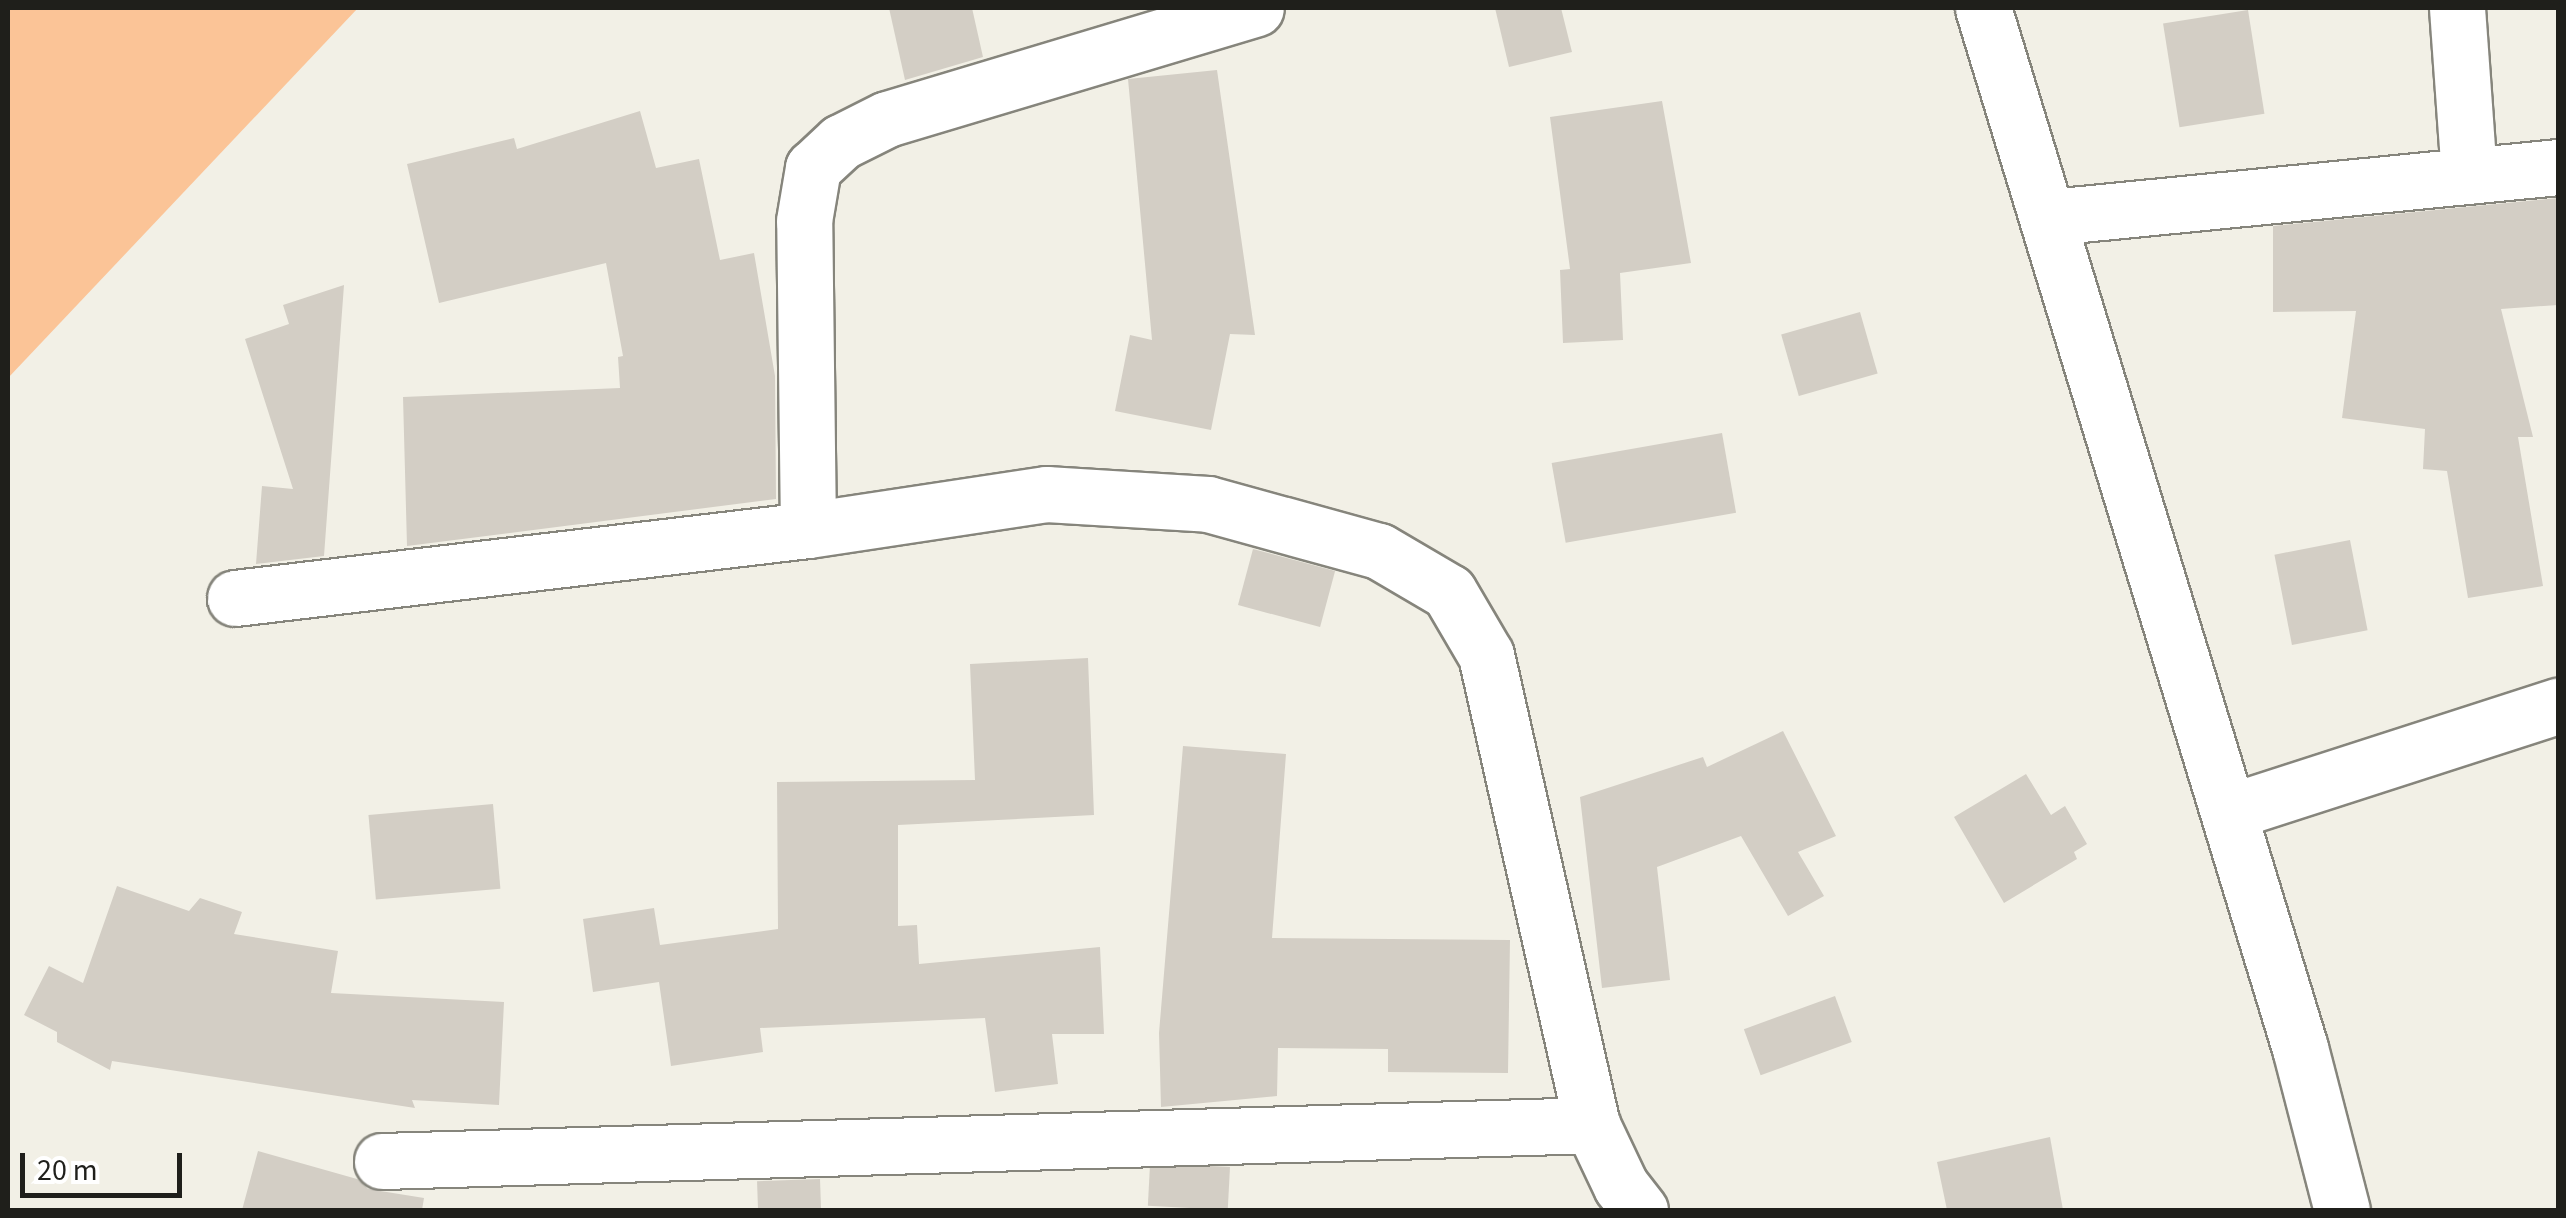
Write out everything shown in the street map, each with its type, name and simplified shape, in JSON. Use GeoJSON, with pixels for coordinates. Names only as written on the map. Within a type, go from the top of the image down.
{"type":"FeatureCollection","features":[{"type":"Feature","properties":{"kind":"street"},"geometry":{"type":"LineString","coordinates":[[808,530],[804,221],[814,168],[840,142],[888,119],[1256,8]]}},
{"type":"Feature","properties":{"kind":"street"},"geometry":{"type":"LineString","coordinates":[[1983,8],[2051,217],[2229,812],[2342,1210]]}},
{"type":"Feature","properties":{"kind":"street"},"geometry":{"type":"LineString","coordinates":[[2457,8],[2469,176]]}},
{"type":"Feature","properties":{"kind":"street"},"geometry":{"type":"LineString","coordinates":[[2051,217],[2558,167]]}},
{"type":"Feature","properties":{"kind":"street"},"geometry":{"type":"LineString","coordinates":[[235,598],[808,530],[1046,494],[1208,504],[1379,551],[1450,592],[1486,655],[1592,1124],[1620,1186],[1640,1210]]}},
{"type":"Feature","properties":{"kind":"street"},"geometry":{"type":"LineString","coordinates":[[2229,812],[2558,706]]}},
{"type":"Feature","properties":{"kind":"street"},"geometry":{"type":"LineString","coordinates":[[382,1162],[1592,1124]]}},
{"type":"Feature","properties":{"kind":"shaded area"},"geometry":{"type":"Polygon","coordinates":[[[8,8],[358,8],[8,378],[8,8]]]}},
{"type":"Feature","properties":{"kind":"building"},"geometry":{"type":"Polygon","coordinates":[[[889,8],[972,8],[983,57],[905,80],[889,8]]]}},
{"type":"Feature","properties":{"kind":"building"},"geometry":{"type":"Polygon","coordinates":[[[1495,8],[1561,8],[1572,52],[1509,67],[1495,8]]]}},
{"type":"Feature","properties":{"kind":"building"},"geometry":{"type":"Polygon","coordinates":[[[2248,10],[2264,114],[2179,127],[2163,23],[2248,10]]]}},
{"type":"Feature","properties":{"kind":"building"},"geometry":{"type":"Polygon","coordinates":[[[1217,70],[1255,335],[1230,334],[1211,430],[1115,411],[1130,335],[1152,340],[1128,79],[1217,70]]]}},
{"type":"Feature","properties":{"kind":"building"},"geometry":{"type":"Polygon","coordinates":[[[1662,101],[1691,263],[1620,273],[1623,340],[1563,343],[1560,270],[1570,269],[1550,117],[1662,101]]]}},
{"type":"Feature","properties":{"kind":"building"},"geometry":{"type":"Polygon","coordinates":[[[640,111],[656,168],[699,159],[720,260],[754,253],[775,376],[776,499],[407,546],[403,397],[620,388],[618,357],[623,356],[606,263],[439,303],[407,164],[514,138],[517,149],[640,111]]]}},
{"type":"Feature","properties":{"kind":"building"},"geometry":{"type":"Polygon","coordinates":[[[2558,198],[2558,305],[2501,309],[2533,437],[2518,437],[2543,586],[2468,598],[2447,471],[2423,469],[2425,429],[2342,418],[2356,311],[2273,312],[2273,226],[2558,198]]]}},
{"type":"Feature","properties":{"kind":"building"},"geometry":{"type":"Polygon","coordinates":[[[344,285],[324,556],[256,564],[262,486],[293,489],[245,339],[289,324],[283,305],[344,285]]]}},
{"type":"Feature","properties":{"kind":"building"},"geometry":{"type":"Polygon","coordinates":[[[1860,312],[1878,374],[1799,396],[1781,335],[1860,312]]]}},
{"type":"Feature","properties":{"kind":"building"},"geometry":{"type":"Polygon","coordinates":[[[1722,433],[1736,513],[1566,543],[1552,463],[1722,433]]]}},
{"type":"Feature","properties":{"kind":"building"},"geometry":{"type":"Polygon","coordinates":[[[2350,540],[2368,630],[2292,645],[2274,555],[2350,540]]]}},
{"type":"Feature","properties":{"kind":"building"},"geometry":{"type":"Polygon","coordinates":[[[1253,549],[1335,571],[1320,627],[1238,605],[1253,549]]]}},
{"type":"Feature","properties":{"kind":"building"},"geometry":{"type":"Polygon","coordinates":[[[1088,658],[1094,815],[898,825],[898,926],[917,925],[919,964],[1100,947],[1104,1034],[1052,1034],[1058,1084],[995,1092],[985,1018],[760,1028],[763,1052],[671,1066],[659,982],[593,992],[583,919],[654,908],[660,945],[778,929],[777,782],[975,780],[970,664],[1088,658]]]}},
{"type":"Feature","properties":{"kind":"building"},"geometry":{"type":"Polygon","coordinates":[[[1783,731],[1836,836],[1798,852],[1824,896],[1788,916],[1741,836],[1657,867],[1670,980],[1602,988],[1580,797],[1703,757],[1707,767],[1783,731]]]}},
{"type":"Feature","properties":{"kind":"building"},"geometry":{"type":"Polygon","coordinates":[[[1183,746],[1286,754],[1272,938],[1510,940],[1508,1073],[1388,1072],[1388,1049],[1278,1048],[1277,1096],[1161,1107],[1159,1033],[1183,746]]]}},
{"type":"Feature","properties":{"kind":"building"},"geometry":{"type":"Polygon","coordinates":[[[2026,774],[2051,815],[2065,806],[2087,844],[2074,852],[2077,859],[2004,903],[1954,817],[2026,774]]]}},
{"type":"Feature","properties":{"kind":"building"},"geometry":{"type":"Polygon","coordinates":[[[493,804],[500,889],[376,900],[368,815],[493,804]]]}},
{"type":"Feature","properties":{"kind":"building"},"geometry":{"type":"Polygon","coordinates":[[[117,886],[189,911],[200,898],[242,912],[234,934],[338,951],[331,993],[504,1002],[499,1105],[412,1100],[415,1108],[112,1061],[110,1070],[57,1042],[57,1032],[24,1015],[49,966],[83,983],[117,886]]]}},
{"type":"Feature","properties":{"kind":"building"},"geometry":{"type":"Polygon","coordinates":[[[1835,996],[1852,1042],[1761,1075],[1744,1029],[1835,996]]]}},
{"type":"Feature","properties":{"kind":"building"},"geometry":{"type":"Polygon","coordinates":[[[2050,1137],[2063,1210],[1947,1210],[1937,1162],[2050,1137]]]}},
{"type":"Feature","properties":{"kind":"building"},"geometry":{"type":"Polygon","coordinates":[[[258,1151],[357,1179],[368,1189],[424,1198],[422,1210],[242,1210],[258,1151]]]}},
{"type":"Feature","properties":{"kind":"building"},"geometry":{"type":"Polygon","coordinates":[[[1150,1163],[1230,1167],[1228,1210],[1148,1206],[1150,1163]]]}},
{"type":"Feature","properties":{"kind":"building"},"geometry":{"type":"Polygon","coordinates":[[[820,1179],[821,1210],[758,1210],[757,1181],[820,1179]]]}}]}
